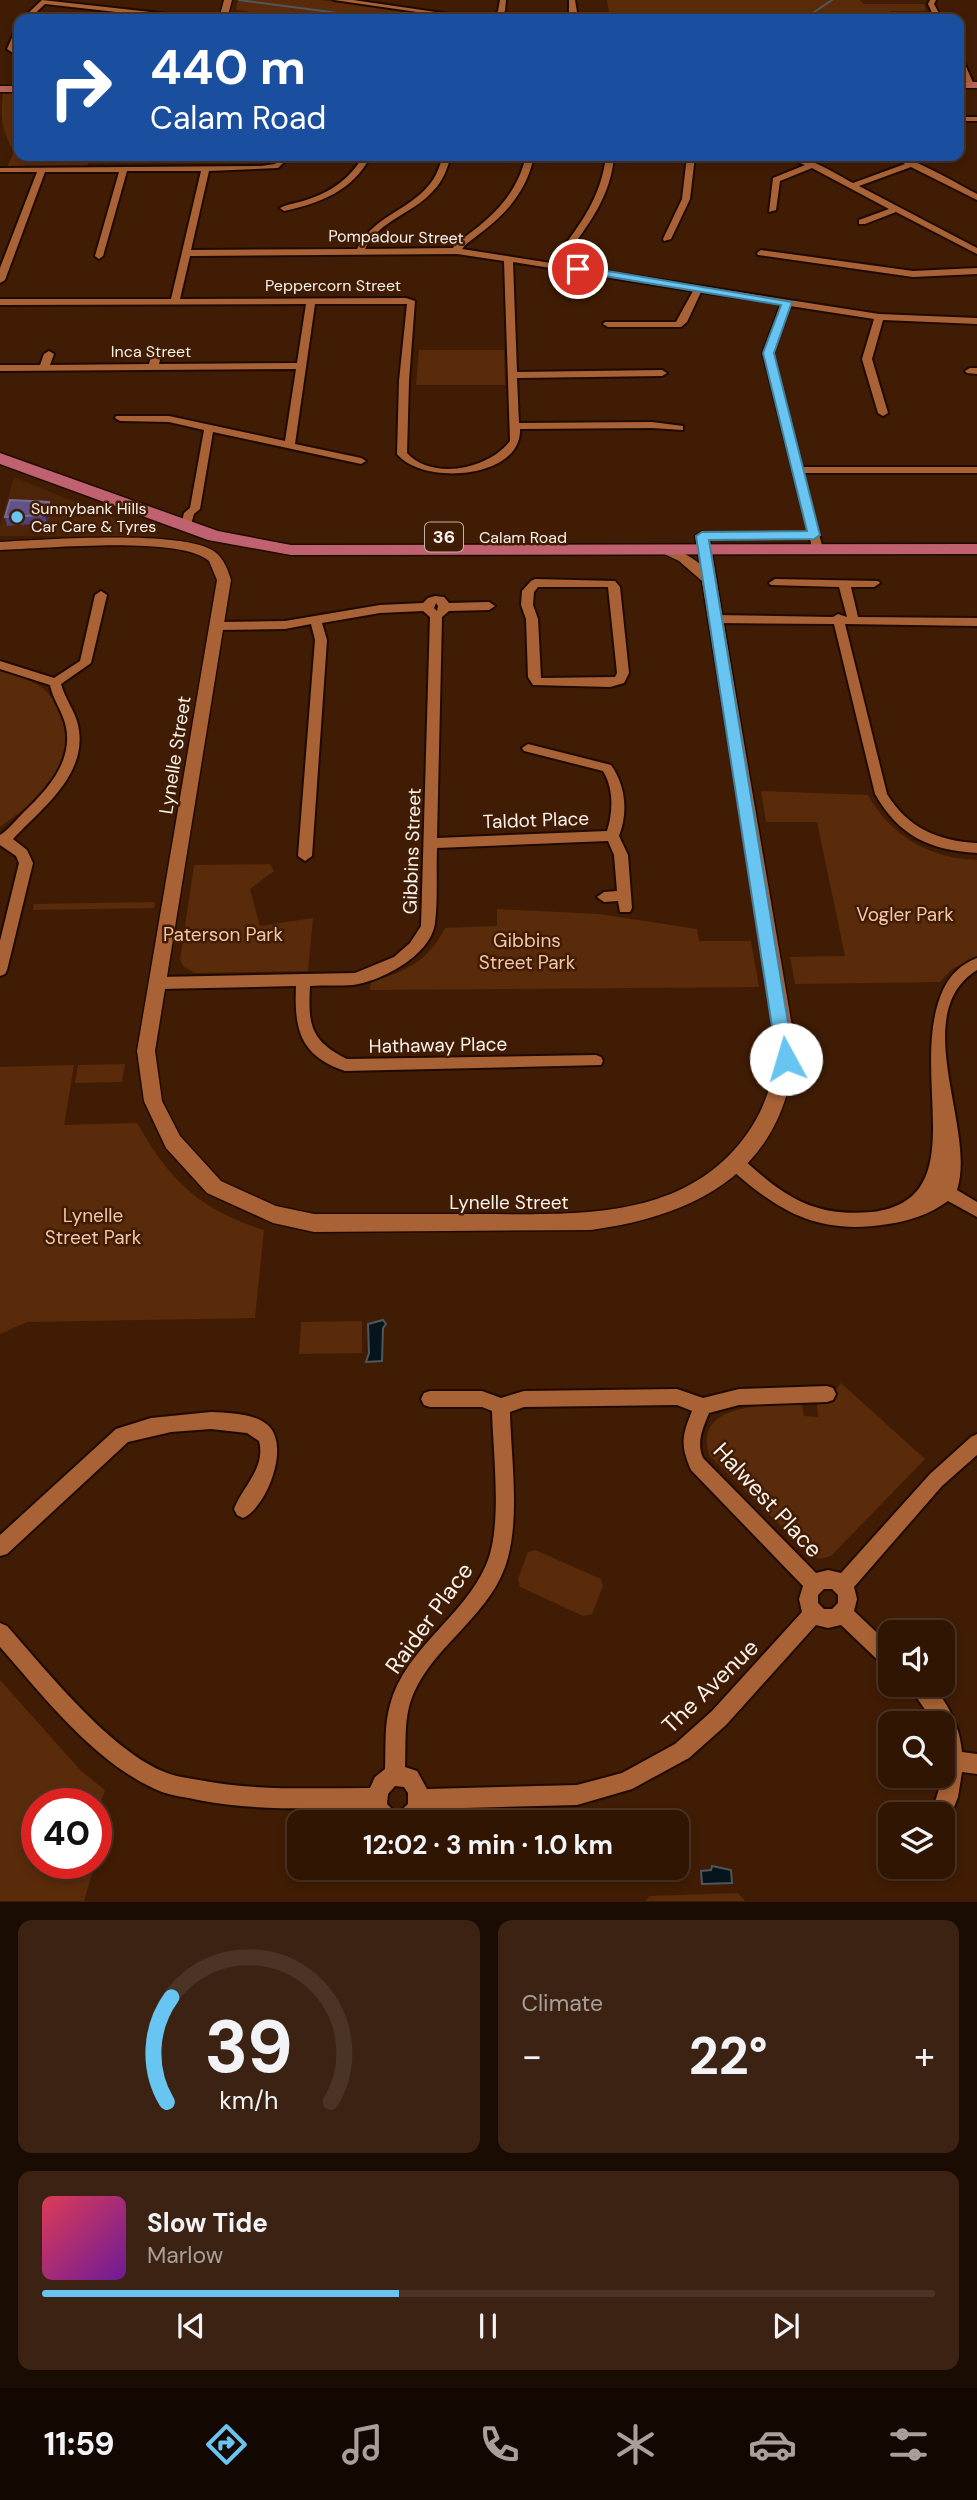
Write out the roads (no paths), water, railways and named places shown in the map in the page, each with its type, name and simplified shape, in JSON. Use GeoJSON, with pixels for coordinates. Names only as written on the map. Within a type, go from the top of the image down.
{"type":"FeatureCollection","features":[{"type":"Feature","properties":{"kind":"main road","name":"Calam Road"},"geometry":{"type":"LineString","coordinates":[[0,445],[230,540],[280,549],[661,549],[703,543]]}},
{"type":"Feature","properties":{"kind":"main road","name":"36"},"geometry":{"type":"LineString","coordinates":[[0,458],[187,520]]}},
{"type":"Feature","properties":{"kind":"main road","name":"Calam Road"},"geometry":{"type":"LineString","coordinates":[[187,520],[316,538],[703,543],[816,542],[977,534]]}},
{"type":"Feature","properties":{"kind":"main road","name":"Calam Road"},"geometry":{"type":"LineString","coordinates":[[816,542],[977,549]]}},
{"type":"Feature","properties":{"kind":"street"},"geometry":{"type":"LineString","coordinates":[[337,0],[439,14]]}},
{"type":"Feature","properties":{"kind":"street"},"geometry":{"type":"LineString","coordinates":[[423,12],[434,0]]}},
{"type":"Feature","properties":{"kind":"street"},"geometry":{"type":"LineString","coordinates":[[40,1],[128,14]]}},
{"type":"Feature","properties":{"kind":"street"},"geometry":{"type":"LineString","coordinates":[[0,170],[278,166],[282,161]]}},
{"type":"Feature","properties":{"kind":"street"},"geometry":{"type":"LineString","coordinates":[[284,208],[329,194],[351,180],[364,161]]}},
{"type":"Feature","properties":{"kind":"street"},"geometry":{"type":"LineString","coordinates":[[360,251],[363,239],[370,232],[405,211],[425,195],[445,168],[446,161]]}},
{"type":"Feature","properties":{"kind":"street"},"geometry":{"type":"LineString","coordinates":[[457,251],[458,246],[489,225],[516,197],[527,173],[529,161]]}},
{"type":"Feature","properties":{"kind":"street"},"geometry":{"type":"LineString","coordinates":[[554,265],[602,199],[610,173],[610,161]]}},
{"type":"Feature","properties":{"kind":"street"},"geometry":{"type":"LineString","coordinates":[[667,239],[685,205],[691,184],[691,161]]}},
{"type":"Feature","properties":{"kind":"street"},"geometry":{"type":"LineString","coordinates":[[801,161],[977,251]]}},
{"type":"Feature","properties":{"kind":"street"},"geometry":{"type":"LineString","coordinates":[[906,161],[977,197]]}},
{"type":"Feature","properties":{"kind":"street"},"geometry":{"type":"LineString","coordinates":[[853,186],[912,164]]}},
{"type":"Feature","properties":{"kind":"street"},"geometry":{"type":"LineString","coordinates":[[772,210],[776,180],[811,165]]}},
{"type":"Feature","properties":{"kind":"street"},"geometry":{"type":"LineString","coordinates":[[176,301],[206,168]]}},
{"type":"Feature","properties":{"kind":"street"},"geometry":{"type":"LineString","coordinates":[[99,256],[124,169]]}},
{"type":"Feature","properties":{"kind":"street"},"geometry":{"type":"LineString","coordinates":[[0,281],[42,170]]}},
{"type":"Feature","properties":{"kind":"street"},"geometry":{"type":"LineString","coordinates":[[963,190],[977,184]]}},
{"type":"Feature","properties":{"kind":"street"},"geometry":{"type":"LineString","coordinates":[[862,222],[896,209]]}},
{"type":"Feature","properties":{"kind":"street","name":"Pompadour Street"},"geometry":{"type":"LineString","coordinates":[[187,253],[457,251],[880,317],[977,321]]}},
{"type":"Feature","properties":{"kind":"street"},"geometry":{"type":"LineString","coordinates":[[761,253],[913,274],[977,271]]}},
{"type":"Feature","properties":{"kind":"street"},"geometry":{"type":"LineString","coordinates":[[508,258],[516,426],[652,425],[679,428]]}},
{"type":"Feature","properties":{"kind":"street"},"geometry":{"type":"LineString","coordinates":[[608,324],[678,325],[698,289]]}},
{"type":"Feature","properties":{"kind":"street"},"geometry":{"type":"LineString","coordinates":[[290,444],[311,300]]}},
{"type":"Feature","properties":{"kind":"street","name":"Peppercorn Street"},"geometry":{"type":"LineString","coordinates":[[0,302],[399,300],[412,303],[404,381],[401,449],[406,460],[413,465],[432,469],[487,465],[508,451],[515,440],[516,426]]}},
{"type":"Feature","properties":{"kind":"street"},"geometry":{"type":"LineString","coordinates":[[787,302],[768,353],[816,542]]}},
{"type":"Feature","properties":{"kind":"street"},"geometry":{"type":"LineString","coordinates":[[880,317],[867,359],[883,413]]}},
{"type":"Feature","properties":{"kind":"street"},"geometry":{"type":"LineString","coordinates":[[153,367],[157,352]]}},
{"type":"Feature","properties":{"kind":"street"},"geometry":{"type":"LineString","coordinates":[[44,367],[49,354]]}},
{"type":"Feature","properties":{"kind":"street","name":"Inca Street"},"geometry":{"type":"LineString","coordinates":[[0,368],[301,366]]}},
{"type":"Feature","properties":{"kind":"street"},"geometry":{"type":"LineString","coordinates":[[514,374],[662,373]]}},
{"type":"Feature","properties":{"kind":"street"},"geometry":{"type":"LineString","coordinates":[[120,418],[169,419],[361,461]]}},
{"type":"Feature","properties":{"kind":"street"},"geometry":{"type":"LineString","coordinates":[[187,520],[195,509],[209,428]]}},
{"type":"Feature","properties":{"kind":"street"},"geometry":{"type":"LineString","coordinates":[[797,470],[977,470]]}},
{"type":"Feature","properties":{"kind":"street","name":"Lynelle Street"},"geometry":{"type":"LineString","coordinates":[[0,546],[163,544],[209,554],[217,561],[224,580],[146,1051],[153,1101],[173,1142],[214,1187],[273,1214],[314,1223],[588,1223],[636,1215],[681,1201],[712,1184],[737,1165],[763,1130],[785,1073],[786,1044],[703,543]]}},
{"type":"Feature","properties":{"kind":"street"},"geometry":{"type":"LineString","coordinates":[[661,549],[684,558],[709,579]]}},
{"type":"Feature","properties":{"kind":"street"},"geometry":{"type":"LineString","coordinates":[[535,583],[611,583],[614,587],[623,673],[620,680],[610,683],[537,682],[534,677],[532,619],[527,604],[528,591],[535,583]]}},
{"type":"Feature","properties":{"kind":"street"},"geometry":{"type":"LineString","coordinates":[[775,583],[874,583]]}},
{"type":"Feature","properties":{"kind":"street"},"geometry":{"type":"LineString","coordinates":[[844,583],[853,618]]}},
{"type":"Feature","properties":{"kind":"street"},"geometry":{"type":"LineString","coordinates":[[55,683],[85,663],[101,595]]}},
{"type":"Feature","properties":{"kind":"street"},"geometry":{"type":"LineString","coordinates":[[217,626],[285,625],[380,609],[489,606]]}},
{"type":"Feature","properties":{"kind":"street","name":"Gibbins Street"},"geometry":{"type":"LineString","coordinates":[[159,983],[355,979],[386,970],[417,948],[428,926],[433,842],[436,609]]}},
{"type":"Feature","properties":{"kind":"street"},"geometry":{"type":"LineString","coordinates":[[716,618],[977,622]]}},
{"type":"Feature","properties":{"kind":"street"},"geometry":{"type":"LineString","coordinates":[[838,618],[881,794],[890,813],[908,829],[936,843],[977,848]]}},
{"type":"Feature","properties":{"kind":"street"},"geometry":{"type":"LineString","coordinates":[[306,856],[321,640],[315,620]]}},
{"type":"Feature","properties":{"kind":"street"},"geometry":{"type":"LineString","coordinates":[[0,665],[55,683]]}},
{"type":"Feature","properties":{"kind":"street"},"geometry":{"type":"LineString","coordinates":[[0,970],[26,863],[22,853],[2,840],[53,790],[66,772],[73,751],[71,718],[57,693],[55,683]]}},
{"type":"Feature","properties":{"kind":"street","name":"Taldot Place"},"geometry":{"type":"LineString","coordinates":[[433,842],[612,836],[618,824],[613,774],[607,768],[528,748]]}},
{"type":"Feature","properties":{"kind":"street"},"geometry":{"type":"LineString","coordinates":[[604,897],[625,902],[621,855],[612,836]]}},
{"type":"Feature","properties":{"kind":"street"},"geometry":{"type":"LineString","coordinates":[[737,1165],[773,1198],[825,1219],[869,1220],[905,1216],[948,1193],[963,1164],[967,1139],[943,1044],[942,1014],[951,985],[965,969],[977,964]]}},
{"type":"Feature","properties":{"kind":"street","name":"Hathaway Place"},"geometry":{"type":"LineString","coordinates":[[303,980],[301,1021],[309,1042],[325,1056],[345,1065],[596,1061]]}},
{"type":"Feature","properties":{"kind":"street"},"geometry":{"type":"LineString","coordinates":[[948,1193],[977,1210]]}},
{"type":"Feature","properties":{"kind":"street"},"geometry":{"type":"LineString","coordinates":[[430,1399],[482,1399],[501,1406],[524,1399],[677,1397],[703,1406],[739,1397],[827,1394]]}},
{"type":"Feature","properties":{"kind":"street","name":"Raider Place"},"geometry":{"type":"LineString","coordinates":[[395,1774],[401,1698],[412,1678],[486,1585],[496,1564],[502,1540],[501,1406]]}},
{"type":"Feature","properties":{"kind":"street","name":"Halwest Place"},"geometry":{"type":"LineString","coordinates":[[703,1406],[692,1433],[691,1450],[697,1464],[813,1583]]}},
{"type":"Feature","properties":{"kind":"street"},"geometry":{"type":"LineString","coordinates":[[0,1547],[122,1435],[143,1426],[235,1421],[261,1429],[268,1439],[265,1475],[243,1509]]}},
{"type":"Feature","properties":{"kind":"street"},"geometry":{"type":"LineString","coordinates":[[842,1586],[936,1480],[977,1443]]}},
{"type":"Feature","properties":{"kind":"street"},"geometry":{"type":"LineString","coordinates":[[824,1578],[842,1586],[848,1604],[843,1614],[826,1619],[815,1612],[808,1598],[813,1583],[824,1578]]}},
{"type":"Feature","properties":{"kind":"street","name":"The Avenue"},"geometry":{"type":"LineString","coordinates":[[419,1799],[577,1795],[625,1782],[682,1751],[719,1718],[815,1612]]}},
{"type":"Feature","properties":{"kind":"street"},"geometry":{"type":"LineString","coordinates":[[843,1614],[878,1647]]}},
{"type":"Feature","properties":{"kind":"street"},"geometry":{"type":"LineString","coordinates":[[0,1633],[74,1717],[122,1757],[162,1782],[208,1793],[267,1800],[376,1798]]}},
{"type":"Feature","properties":{"kind":"street"},"geometry":{"type":"LineString","coordinates":[[955,1761],[977,1764]]}},
{"type":"Feature","properties":{"kind":"street"},"geometry":{"type":"LineString","coordinates":[[379,1810],[376,1798],[382,1783],[395,1774],[403,1775],[415,1783],[419,1799],[415,1810]]}},
{"type":"Feature","properties":{"kind":"waterway"},"geometry":{"type":"LineString","coordinates":[[239,0],[346,14]]}},
{"type":"Feature","properties":{"kind":"waterway"},"geometry":{"type":"LineString","coordinates":[[811,14],[832,0]]}},
{"type":"Feature","properties":{"kind":"place","name":"Sunnybank Hills Car Care & Tyres"},"geometry":{"type":"Point","coordinates":[17,517]}},
{"type":"Feature","properties":{"kind":"park label","name":"Vogler Park"},"geometry":{"type":"Point","coordinates":[905,914]}},
{"type":"Feature","properties":{"kind":"park label","name":"Paterson Park"},"geometry":{"type":"Point","coordinates":[223,934]}},
{"type":"Feature","properties":{"kind":"park label","name":"Gibbins Street Park"},"geometry":{"type":"Point","coordinates":[527,951]}},
{"type":"Feature","properties":{"kind":"park label","name":"Lynelle Street Park"},"geometry":{"type":"Point","coordinates":[93,1226]}}]}
